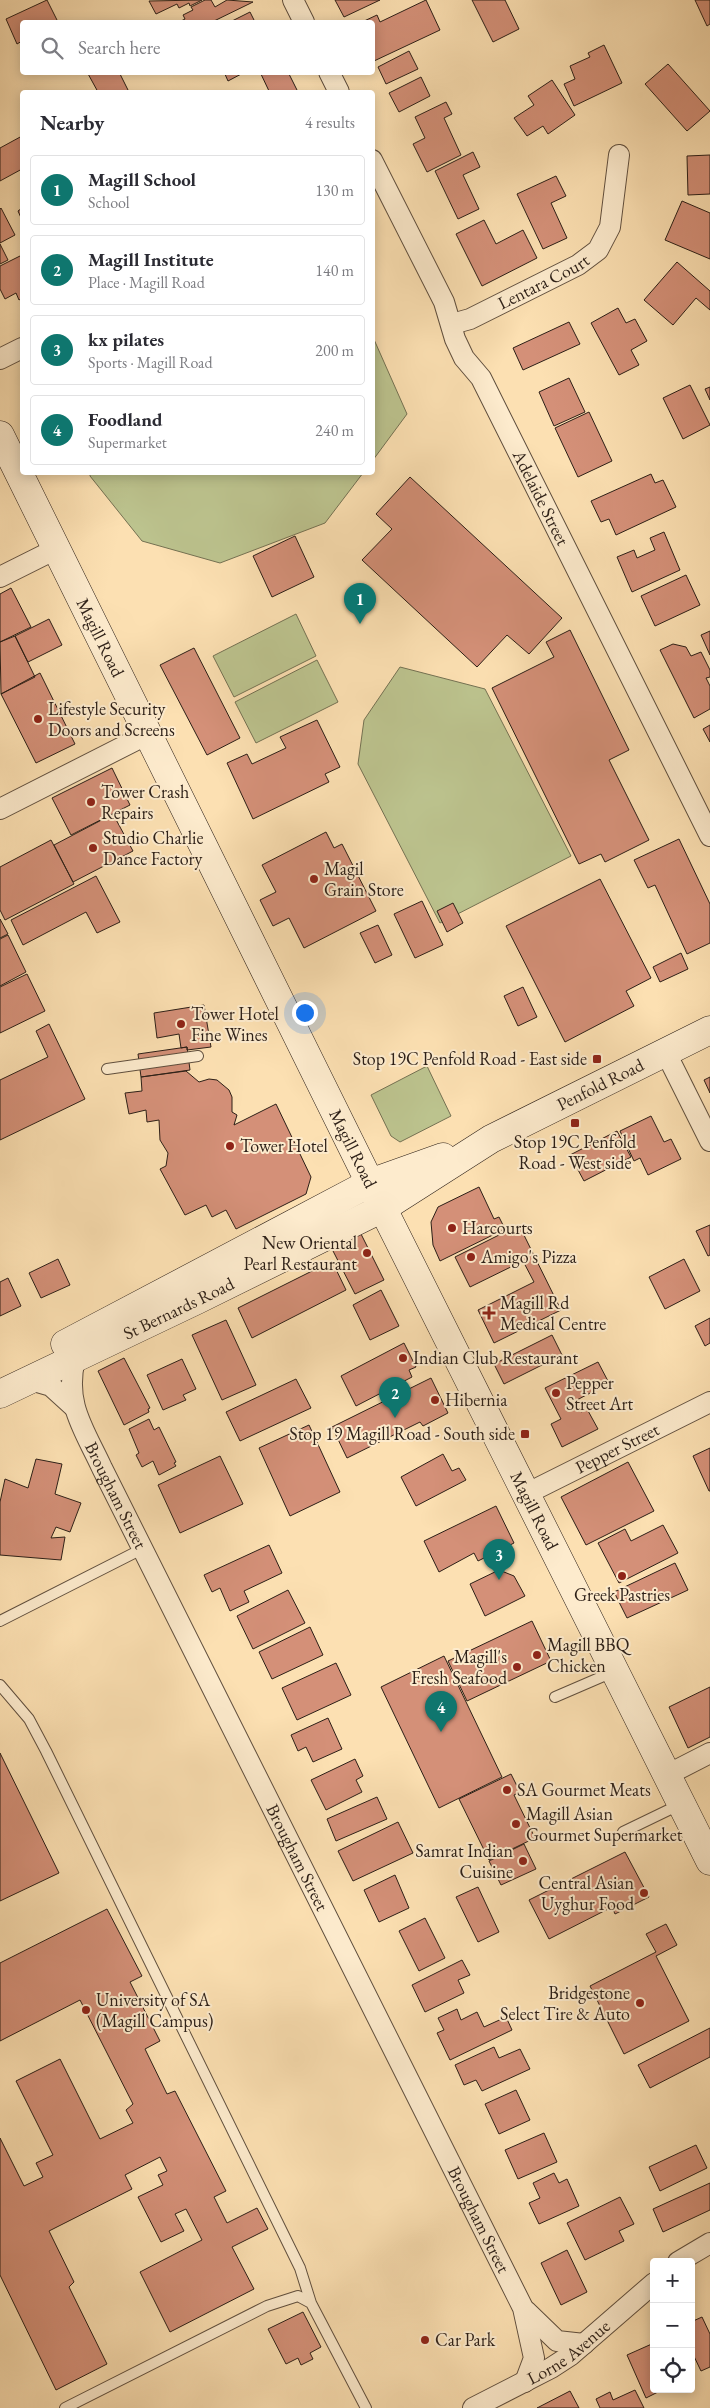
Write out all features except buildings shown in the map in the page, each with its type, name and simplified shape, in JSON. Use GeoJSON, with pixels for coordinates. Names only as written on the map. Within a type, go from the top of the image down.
{"type":"FeatureCollection","features":[{"type":"Feature","properties":{"kind":"main road","name":"Magill Road"},"geometry":{"type":"LineString","coordinates":[[0,436],[370,1183],[710,1861]]}},
{"type":"Feature","properties":{"kind":"main road","name":"Penfold Road"},"geometry":{"type":"LineString","coordinates":[[383,1208],[491,1139],[710,1030]]}},
{"type":"Feature","properties":{"kind":"main road","name":"Penfold Road"},"geometry":{"type":"LineString","coordinates":[[370,1183],[491,1139]]}},
{"type":"Feature","properties":{"kind":"main road","name":"St Bernards Road"},"geometry":{"type":"LineString","coordinates":[[0,1376],[370,1183]]}},
{"type":"Feature","properties":{"kind":"main road","name":"St Bernards Road"},"geometry":{"type":"LineString","coordinates":[[0,1394],[383,1208]]}},
{"type":"Feature","properties":{"kind":"street"},"geometry":{"type":"LineString","coordinates":[[293,0],[303,20]]}},
{"type":"Feature","properties":{"kind":"street"},"geometry":{"type":"LineString","coordinates":[[330,75],[338,90]]}},
{"type":"Feature","properties":{"kind":"street","name":"Lentara Court"},"geometry":{"type":"LineString","coordinates":[[452,324],[470,319],[578,265],[598,250],[610,226],[619,155]]}},
{"type":"Feature","properties":{"kind":"street","name":"Adelaide Street"},"geometry":{"type":"LineString","coordinates":[[375,170],[444,302],[458,346],[485,387],[710,836]]}},
{"type":"Feature","properties":{"kind":"street"},"geometry":{"type":"LineString","coordinates":[[0,359],[20,349]]}},
{"type":"Feature","properties":{"kind":"street"},"geometry":{"type":"LineString","coordinates":[[0,577],[56,549]]}},
{"type":"Feature","properties":{"kind":"street"},"geometry":{"type":"LineString","coordinates":[[0,809],[148,734]]}},
{"type":"Feature","properties":{"kind":"street"},"geometry":{"type":"LineString","coordinates":[[665,1051],[710,1141]]}},
{"type":"Feature","properties":{"kind":"street","name":"Brougham Street"},"geometry":{"type":"LineString","coordinates":[[73,1406],[72,1371],[75,1359]]}},
{"type":"Feature","properties":{"kind":"street","name":"Brougham Street"},"geometry":{"type":"LineString","coordinates":[[30,1380],[51,1386],[73,1406],[142,1549],[523,2308],[534,2358],[525,2382]]}},
{"type":"Feature","properties":{"kind":"street","name":"Pepper Street"},"geometry":{"type":"LineString","coordinates":[[526,1494],[710,1402]]}},
{"type":"Feature","properties":{"kind":"street"},"geometry":{"type":"LineString","coordinates":[[667,1775],[701,1758]]}},
{"type":"Feature","properties":{"kind":"street"},"geometry":{"type":"LineString","coordinates":[[685,2258],[710,2243]]}},
{"type":"Feature","properties":{"kind":"street","name":"Lorne Avenue"},"geometry":{"type":"LineString","coordinates":[[473,2408],[558,2364],[584,2344],[650,2286]]}},
{"type":"Feature","properties":{"kind":"street","name":"Brougham Street"},"geometry":{"type":"LineString","coordinates":[[523,2308],[557,2341],[584,2344]]}},
{"type":"Feature","properties":{"kind":"lane"},"geometry":{"type":"LineString","coordinates":[[107,1069],[198,1056]]}},
{"type":"Feature","properties":{"kind":"lane"},"geometry":{"type":"LineString","coordinates":[[0,1621],[142,1549]]}},
{"type":"Feature","properties":{"kind":"lane"},"geometry":{"type":"LineString","coordinates":[[555,1697],[615,1671]]}},
{"type":"Feature","properties":{"kind":"lane"},"geometry":{"type":"LineString","coordinates":[[0,1685],[29,1719],[46,1751],[300,2268],[312,2302],[366,2408]]}},
{"type":"Feature","properties":{"kind":"lane"},"geometry":{"type":"LineString","coordinates":[[622,1832],[682,1803]]}},
{"type":"Feature","properties":{"kind":"lane"},"geometry":{"type":"LineString","coordinates":[[65,2408],[267,2306],[298,2296],[312,2302]]}},
{"type":"Feature","properties":{"kind":"lane"},"geometry":{"type":"LineString","coordinates":[[69,2408],[278,2307],[294,2303],[312,2302]]}},
{"type":"Feature","properties":{"kind":"green space"},"geometry":{"type":"Polygon","coordinates":[[[375,342],[407,414],[375,457],[375,342]]]}},
{"type":"Feature","properties":{"kind":"green space"},"geometry":{"type":"Polygon","coordinates":[[[361,475],[325,523],[220,563],[142,541],[90,476],[361,475]]]}},
{"type":"Feature","properties":{"kind":"green space"},"geometry":{"type":"Polygon","coordinates":[[[296,614],[316,656],[234,697],[213,656],[296,614]]]}},
{"type":"Feature","properties":{"kind":"green space"},"geometry":{"type":"Polygon","coordinates":[[[317,660],[338,702],[256,743],[235,702],[317,660]]]}},
{"type":"Feature","properties":{"kind":"green space"},"geometry":{"type":"Polygon","coordinates":[[[400,667],[485,689],[571,856],[440,923],[358,764],[364,720],[400,667]]]}},
{"type":"Feature","properties":{"kind":"green space"},"geometry":{"type":"Polygon","coordinates":[[[427,1066],[451,1116],[400,1142],[391,1136],[371,1095],[427,1066]]]}},
{"type":"Feature","properties":{"kind":"place","name":"Magill School"},"geometry":{"type":"Point","coordinates":[360,624]}},
{"type":"Feature","properties":{"kind":"place","name":"Lifestyle Security Doors and Screens"},"geometry":{"type":"Point","coordinates":[38,719]}},
{"type":"Feature","properties":{"kind":"place","name":"Tower Crash Repairs"},"geometry":{"type":"Point","coordinates":[91,802]}},
{"type":"Feature","properties":{"kind":"place","name":"Studio Charlie Dance Factory"},"geometry":{"type":"Point","coordinates":[93,848]}},
{"type":"Feature","properties":{"kind":"place","name":"Magil Grain Store"},"geometry":{"type":"Point","coordinates":[314,879]}},
{"type":"Feature","properties":{"kind":"place","name":"Tower Hotel Fine Wines"},"geometry":{"type":"Point","coordinates":[181,1024]}},
{"type":"Feature","properties":{"kind":"place","name":"Stop 19C Penfold Road - East side"},"geometry":{"type":"Point","coordinates":[597,1059]}},
{"type":"Feature","properties":{"kind":"place","name":"Stop 19C Penfold Road - West side"},"geometry":{"type":"Point","coordinates":[575,1123]}},
{"type":"Feature","properties":{"kind":"place","name":"Tower Hotel"},"geometry":{"type":"Point","coordinates":[230,1146]}},
{"type":"Feature","properties":{"kind":"place","name":"Harcourts"},"geometry":{"type":"Point","coordinates":[452,1228]}},
{"type":"Feature","properties":{"kind":"place","name":"New Oriental Pearl Restaurant"},"geometry":{"type":"Point","coordinates":[367,1253]}},
{"type":"Feature","properties":{"kind":"place","name":"Amigo's Pizza"},"geometry":{"type":"Point","coordinates":[471,1257]}},
{"type":"Feature","properties":{"kind":"place","name":"Magill Rd Medical Centre"},"geometry":{"type":"Point","coordinates":[489,1313]}},
{"type":"Feature","properties":{"kind":"place","name":"Indian Club Restaurant"},"geometry":{"type":"Point","coordinates":[403,1358]}},
{"type":"Feature","properties":{"kind":"place","name":"Pepper Street Art"},"geometry":{"type":"Point","coordinates":[556,1393]}},
{"type":"Feature","properties":{"kind":"place","name":"Hibernia"},"geometry":{"type":"Point","coordinates":[435,1400]}},
{"type":"Feature","properties":{"kind":"place","name":"Magill Institute"},"geometry":{"type":"Point","coordinates":[395,1418]}},
{"type":"Feature","properties":{"kind":"place","name":"Stop 19 Magill Road - South side"},"geometry":{"type":"Point","coordinates":[525,1434]}},
{"type":"Feature","properties":{"kind":"place","name":"Greek Pastries"},"geometry":{"type":"Point","coordinates":[622,1576]}},
{"type":"Feature","properties":{"kind":"place","name":"kx pilates"},"geometry":{"type":"Point","coordinates":[499,1580]}},
{"type":"Feature","properties":{"kind":"place","name":"Magill BBQ Chicken"},"geometry":{"type":"Point","coordinates":[537,1655]}},
{"type":"Feature","properties":{"kind":"place","name":"Magill's Fresh Seafood"},"geometry":{"type":"Point","coordinates":[517,1667]}},
{"type":"Feature","properties":{"kind":"place","name":"Foodland"},"geometry":{"type":"Point","coordinates":[441,1732]}},
{"type":"Feature","properties":{"kind":"place","name":"SA Gourmet Meats"},"geometry":{"type":"Point","coordinates":[507,1790]}},
{"type":"Feature","properties":{"kind":"place","name":"Magill Asian Gourmet Supermarket"},"geometry":{"type":"Point","coordinates":[516,1824]}},
{"type":"Feature","properties":{"kind":"place","name":"Samrat Indian Cuisine"},"geometry":{"type":"Point","coordinates":[523,1861]}},
{"type":"Feature","properties":{"kind":"place","name":"Central Asian Uyghur Food"},"geometry":{"type":"Point","coordinates":[644,1893]}},
{"type":"Feature","properties":{"kind":"place","name":"Bridgestone Select Tire & Auto"},"geometry":{"type":"Point","coordinates":[640,2003]}},
{"type":"Feature","properties":{"kind":"place","name":"University of SA (Magill Campus)"},"geometry":{"type":"Point","coordinates":[86,2010]}},
{"type":"Feature","properties":{"kind":"place","name":"Car Park"},"geometry":{"type":"Point","coordinates":[425,2340]}}]}
